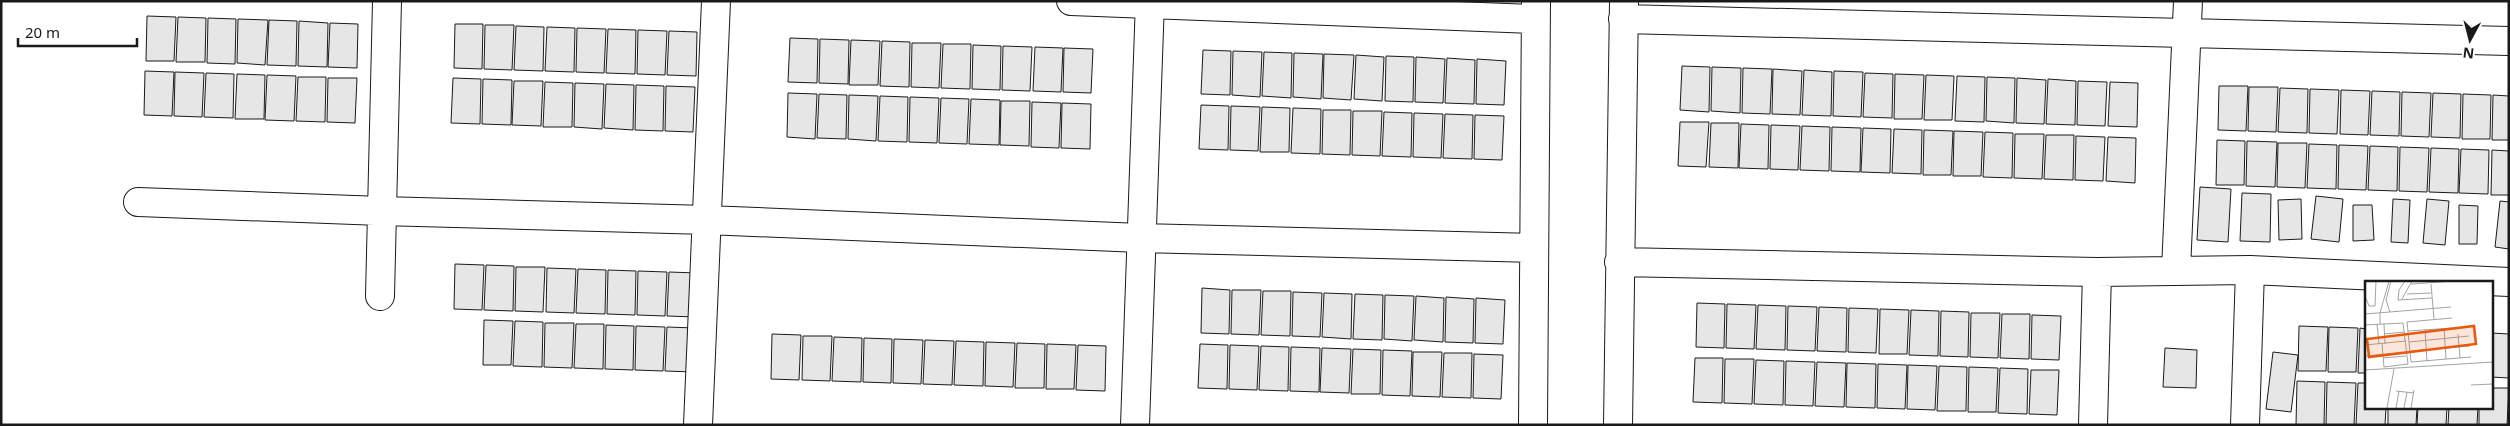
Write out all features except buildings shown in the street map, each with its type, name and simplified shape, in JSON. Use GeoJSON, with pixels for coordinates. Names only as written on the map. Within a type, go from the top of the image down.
{"type":"FeatureCollection","features":[{"type":"Feature","properties":{"kind":"street"},"geometry":{"type":"LineString","coordinates":[[380,296],[387,1]]}},
{"type":"Feature","properties":{"kind":"street"},"geometry":{"type":"LineString","coordinates":[[698,425],[716,1]]}},
{"type":"Feature","properties":{"kind":"street"},"geometry":{"type":"LineString","coordinates":[[1071,1],[1536,10],[1533,425]]}},
{"type":"Feature","properties":{"kind":"street"},"geometry":{"type":"LineString","coordinates":[[2176,270],[2188,1]]}},
{"type":"Feature","properties":{"kind":"street"},"geometry":{"type":"LineString","coordinates":[[1135,425],[1140,238],[1150,3]]}},
{"type":"Feature","properties":{"kind":"street"},"geometry":{"type":"LineString","coordinates":[[1618,425],[1624,10],[2187,33],[2509,41]]}},
{"type":"Feature","properties":{"kind":"street"},"geometry":{"type":"LineString","coordinates":[[138,202],[381,212],[707,220],[1140,238],[1534,248]]}},
{"type":"Feature","properties":{"kind":"street"},"geometry":{"type":"LineString","coordinates":[[1619,262],[2096,272],[2250,270],[2487,281]]}},
{"type":"Feature","properties":{"kind":"street"},"geometry":{"type":"LineString","coordinates":[[2245,425],[2250,270]]}},
{"type":"Feature","properties":{"kind":"street"},"geometry":{"type":"LineString","coordinates":[[2093,425],[2096,272]]}},
{"type":"Feature","properties":{"kind":"street"},"geometry":{"type":"LineString","coordinates":[[2492,281],[2509,282]]}}]}
